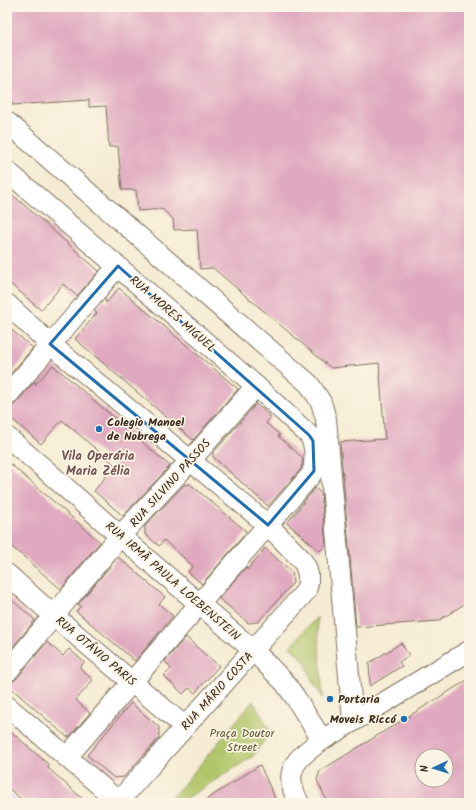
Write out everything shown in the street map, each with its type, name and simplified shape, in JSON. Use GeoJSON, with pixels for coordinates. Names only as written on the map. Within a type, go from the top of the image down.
{"type":"FeatureCollection","features":[{"type":"Feature","properties":{"kind":"street"},"geometry":{"type":"LineString","coordinates":[[7,122],[310,384],[321,402],[326,419],[353,721]]}},
{"type":"Feature","properties":{"kind":"street","name":"RUA MORES MIGUEL"},"geometry":{"type":"LineString","coordinates":[[7,171],[256,386],[311,438],[313,441],[314,471],[268,525]]}},
{"type":"Feature","properties":{"kind":"street"},"geometry":{"type":"LineString","coordinates":[[7,396],[118,266]]}},
{"type":"Feature","properties":{"kind":"street"},"geometry":{"type":"LineString","coordinates":[[7,304],[50,344],[268,525],[67,757]]}},
{"type":"Feature","properties":{"kind":"street","name":"RUA SILVINO PASSOS"},"geometry":{"type":"LineString","coordinates":[[7,672],[120,536],[190,461],[256,386]]}},
{"type":"Feature","properties":{"kind":"street","name":"RUA IRMÃ PAULA LOEBENSTEIN"},"geometry":{"type":"LineString","coordinates":[[7,438],[253,650],[285,683],[322,740]]}},
{"type":"Feature","properties":{"kind":"street","name":"RUA MÁRIO COSTA"},"geometry":{"type":"LineString","coordinates":[[117,802],[306,591],[308,575],[306,567],[301,559],[268,525]]}},
{"type":"Feature","properties":{"kind":"street","name":"RUA OTÁVIO PARIS"},"geometry":{"type":"LineString","coordinates":[[7,574],[54,616],[185,727]]}},
{"type":"Feature","properties":{"kind":"street"},"geometry":{"type":"LineString","coordinates":[[299,803],[292,786],[291,777],[294,765],[302,755],[322,740],[469,650]]}},
{"type":"Feature","properties":{"kind":"street"},"geometry":{"type":"LineString","coordinates":[[7,706],[117,802]]}},
{"type":"Feature","properties":{"kind":"highlighted area"},"geometry":{"type":"Polygon","coordinates":[[[118,266],[309,435],[313,441],[314,471],[268,525],[50,344],[118,266]]]}},
{"type":"Feature","properties":{"kind":"shaded area"},"geometry":{"type":"Polygon","coordinates":[[[7,791],[21,803],[7,803],[7,791]]]}},
{"type":"Feature","properties":{"kind":"green space"},"geometry":{"type":"Polygon","coordinates":[[[317,617],[323,698],[312,681],[304,660],[290,647],[317,617]]]}},
{"type":"Feature","properties":{"kind":"green space","name":"Praça Doutor Street"},"geometry":{"type":"Polygon","coordinates":[[[253,701],[270,732],[252,757],[179,803],[165,803],[178,791],[253,701]]]}},
{"type":"Feature","properties":{"kind":"building"},"geometry":{"type":"Polygon","coordinates":[[[7,7],[469,7],[469,601],[438,621],[356,627],[340,442],[385,439],[379,363],[331,368],[213,268],[200,269],[197,229],[174,230],[173,219],[162,209],[138,211],[136,190],[122,190],[118,146],[109,147],[106,106],[89,107],[89,100],[12,105],[7,39],[7,7]]]}},
{"type":"Feature","properties":{"kind":"building"},"geometry":{"type":"Polygon","coordinates":[[[7,190],[99,271],[77,296],[63,284],[41,310],[7,281],[7,190]]]}},
{"type":"Feature","properties":{"kind":"building"},"geometry":{"type":"Polygon","coordinates":[[[119,288],[238,389],[193,440],[75,339],[97,313],[94,311],[105,298],[106,303],[119,288]]]}},
{"type":"Feature","properties":{"kind":"building"},"geometry":{"type":"Polygon","coordinates":[[[7,326],[33,348],[7,378],[7,326]]]}},
{"type":"Feature","properties":{"kind":"building"},"geometry":{"type":"Polygon","coordinates":[[[53,365],[170,466],[123,516],[94,491],[115,465],[62,420],[41,444],[7,415],[7,407],[11,407],[16,403],[35,381],[35,385],[53,365]]]}},
{"type":"Feature","properties":{"kind":"building"},"geometry":{"type":"Polygon","coordinates":[[[256,404],[271,417],[266,423],[303,458],[301,469],[268,506],[213,457],[213,453],[256,404]]]}},
{"type":"Feature","properties":{"kind":"building"},"geometry":{"type":"Polygon","coordinates":[[[7,461],[100,542],[61,589],[7,543],[7,461]]]}},
{"type":"Feature","properties":{"kind":"building"},"geometry":{"type":"Polygon","coordinates":[[[190,484],[246,531],[246,533],[202,584],[188,572],[193,566],[164,540],[159,546],[145,534],[145,526],[184,485],[190,484]]]}},
{"type":"Feature","properties":{"kind":"building"},"geometry":{"type":"Polygon","coordinates":[[[315,488],[321,493],[326,545],[320,551],[287,523],[315,488]]]}},
{"type":"Feature","properties":{"kind":"building"},"geometry":{"type":"Polygon","coordinates":[[[265,548],[292,572],[293,583],[258,622],[248,623],[219,598],[246,567],[247,570],[265,548]]]}},
{"type":"Feature","properties":{"kind":"building"},"geometry":{"type":"Polygon","coordinates":[[[118,557],[165,597],[159,604],[173,616],[135,661],[76,611],[81,606],[78,604],[118,557]]]}},
{"type":"Feature","properties":{"kind":"building"},"geometry":{"type":"Polygon","coordinates":[[[7,596],[35,620],[7,654],[7,596]]]}},
{"type":"Feature","properties":{"kind":"building"},"geometry":{"type":"Polygon","coordinates":[[[186,637],[219,666],[195,693],[189,688],[183,694],[164,676],[171,669],[165,661],[186,637]]]}},
{"type":"Feature","properties":{"kind":"building"},"geometry":{"type":"Polygon","coordinates":[[[47,642],[63,656],[69,649],[84,662],[80,668],[93,680],[76,700],[90,713],[70,736],[67,737],[12,689],[11,683],[47,642]]]}},
{"type":"Feature","properties":{"kind":"building"},"geometry":{"type":"Polygon","coordinates":[[[401,643],[409,655],[399,662],[402,666],[370,686],[369,663],[401,643]]]}},
{"type":"Feature","properties":{"kind":"building"},"geometry":{"type":"Polygon","coordinates":[[[469,679],[469,803],[328,803],[317,780],[320,771],[469,679]]]}},
{"type":"Feature","properties":{"kind":"building"},"geometry":{"type":"Polygon","coordinates":[[[131,703],[159,727],[159,738],[124,777],[114,778],[87,755],[131,703]]]}},
{"type":"Feature","properties":{"kind":"building"},"geometry":{"type":"Polygon","coordinates":[[[7,728],[49,765],[47,767],[87,803],[26,803],[7,787],[7,728]]]}},
{"type":"Feature","properties":{"kind":"building"},"geometry":{"type":"Polygon","coordinates":[[[260,765],[277,803],[201,803],[260,765]]]}},
{"type":"Feature","properties":{"kind":"place","name":"Colegio Manoel de Nobrega"},"geometry":{"type":"Point","coordinates":[99,429]}},
{"type":"Feature","properties":{"kind":"place","name":"Portaria"},"geometry":{"type":"Point","coordinates":[330,699]}},
{"type":"Feature","properties":{"kind":"place","name":"Moveis Riccó"},"geometry":{"type":"Point","coordinates":[404,719]}},
{"type":"Feature","properties":{"kind":"district","name":"Vila Operária Maria Zélia"},"geometry":{"type":"Point","coordinates":[98,462]}}]}
